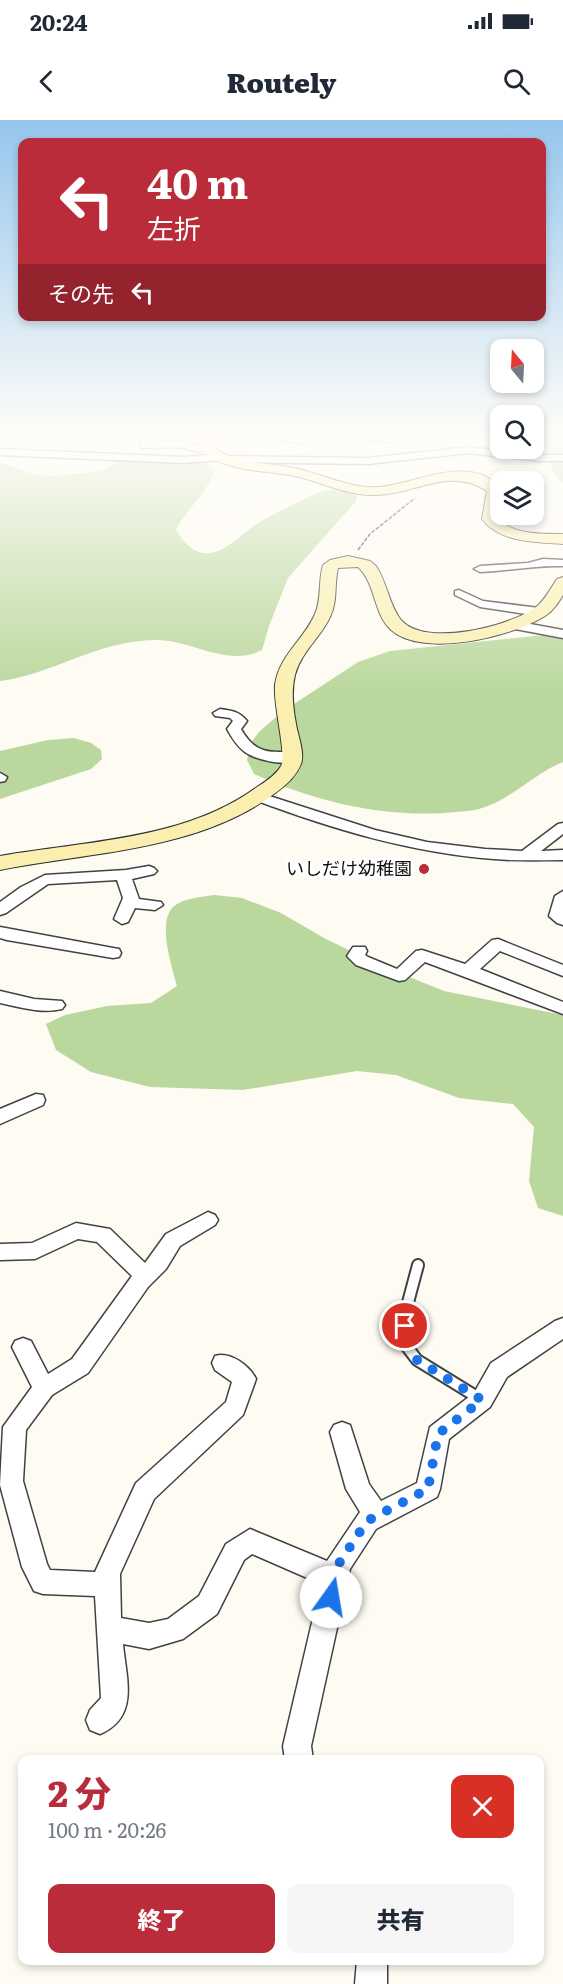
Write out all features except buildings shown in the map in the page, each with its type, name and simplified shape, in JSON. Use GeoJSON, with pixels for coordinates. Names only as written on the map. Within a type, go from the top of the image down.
{"type":"FeatureCollection","features":[{"type":"Feature","properties":{"kind":"street"},"geometry":{"type":"LineString","coordinates":[[490,520],[492,524],[518,534],[563,539]]}},
{"type":"Feature","properties":{"kind":"street"},"geometry":{"type":"LineString","coordinates":[[0,863],[172,832],[213,821],[260,797],[291,768],[293,758],[282,688],[291,662],[326,607],[331,566],[350,561],[368,566],[394,623],[407,634],[436,639],[514,625],[539,612],[550,603],[563,582]]}},
{"type":"Feature","properties":{"kind":"street"},"geometry":{"type":"LineString","coordinates":[[480,569],[527,572],[543,562],[563,563]]}},
{"type":"Feature","properties":{"kind":"street"},"geometry":{"type":"LineString","coordinates":[[459,592],[480,604],[539,612]]}},
{"type":"Feature","properties":{"kind":"street"},"geometry":{"type":"LineString","coordinates":[[514,625],[563,634]]}},
{"type":"Feature","properties":{"kind":"street"},"geometry":{"type":"LineString","coordinates":[[220,712],[234,715],[240,721],[234,729],[240,742],[255,753],[293,758]]}},
{"type":"Feature","properties":{"kind":"street"},"geometry":{"type":"LineString","coordinates":[[260,797],[330,824],[407,843],[486,855],[563,855]]}},
{"type":"Feature","properties":{"kind":"street"},"geometry":{"type":"LineString","coordinates":[[526,855],[563,827]]}},
{"type":"Feature","properties":{"kind":"street"},"geometry":{"type":"LineString","coordinates":[[0,910],[45,880],[123,875],[149,870]]}},
{"type":"Feature","properties":{"kind":"street"},"geometry":{"type":"LineString","coordinates":[[123,875],[133,903],[155,904]]}},
{"type":"Feature","properties":{"kind":"street"},"geometry":{"type":"LineString","coordinates":[[563,896],[557,916],[563,920]]}},
{"type":"Feature","properties":{"kind":"street"},"geometry":{"type":"LineString","coordinates":[[122,919],[131,899]]}},
{"type":"Feature","properties":{"kind":"street"},"geometry":{"type":"LineString","coordinates":[[0,932],[113,953]]}},
{"type":"Feature","properties":{"kind":"street"},"geometry":{"type":"LineString","coordinates":[[468,971],[498,944],[563,971]]}},
{"type":"Feature","properties":{"kind":"street"},"geometry":{"type":"LineString","coordinates":[[359,951],[355,956],[362,962],[399,976],[422,955],[563,1008]]}},
{"type":"Feature","properties":{"kind":"street"},"geometry":{"type":"LineString","coordinates":[[0,997],[34,1005],[56,1005]]}},
{"type":"Feature","properties":{"kind":"street"},"geometry":{"type":"LineString","coordinates":[[0,1118],[36,1100]]}},
{"type":"Feature","properties":{"kind":"street"},"geometry":{"type":"LineString","coordinates":[[107,1584],[43,1582],[35,1567],[11,1481],[15,1427],[44,1388],[80,1366],[145,1276],[159,1263],[173,1240],[208,1220]]}},
{"type":"Feature","properties":{"kind":"street"},"geometry":{"type":"LineString","coordinates":[[0,1252],[34,1251],[76,1231],[103,1234],[145,1276]]}},
{"type":"Feature","properties":{"kind":"street"},"geometry":{"type":"LineString","coordinates":[[298,1755],[297,1746],[338,1565],[367,1521],[428,1489],[438,1434],[482,1400],[499,1370],[563,1327]]}},
{"type":"Feature","properties":{"kind":"street"},"geometry":{"type":"LineString","coordinates":[[23,1347],[44,1388]]}},
{"type":"Feature","properties":{"kind":"street"},"geometry":{"type":"LineString","coordinates":[[100,1720],[115,1702],[108,1629],[107,1574],[145,1491],[236,1408],[245,1379],[224,1363]]}},
{"type":"Feature","properties":{"kind":"street"},"geometry":{"type":"LineString","coordinates":[[342,1432],[358,1488],[377,1516]]}},
{"type":"Feature","properties":{"kind":"street"},"geometry":{"type":"LineString","coordinates":[[108,1629],[149,1636],[174,1630],[208,1605],[235,1552],[250,1541],[315,1570],[336,1576]]}},
{"type":"Feature","properties":{"kind":"street"},"geometry":{"type":"LineString","coordinates":[[371,1984],[372,1965]]}},
{"type":"Feature","properties":{"kind":"lane"},"geometry":{"type":"LineString","coordinates":[[418,1265],[406,1310],[404,1342],[417,1360],[482,1400]]}},
{"type":"Feature","properties":{"kind":"path"},"geometry":{"type":"LineString","coordinates":[[350,561],[370,534],[388,520]]}},
{"type":"Feature","properties":{"kind":"green space"},"geometry":{"type":"Polygon","coordinates":[[[0,520],[182,520],[176,530],[181,538],[195,550],[210,553],[223,549],[264,520],[339,520],[288,578],[262,650],[249,655],[236,656],[168,641],[134,642],[94,652],[39,672],[0,681],[0,520]]]}},
{"type":"Feature","properties":{"kind":"green space"},"geometry":{"type":"Polygon","coordinates":[[[563,633],[563,762],[490,805],[473,810],[430,814],[352,806],[302,793],[254,774],[247,760],[250,744],[260,731],[282,712],[358,662],[390,651],[563,633]]]}},
{"type":"Feature","properties":{"kind":"green space"},"geometry":{"type":"Polygon","coordinates":[[[74,738],[91,743],[101,750],[102,759],[91,769],[0,799],[0,751],[48,740],[74,738]]]}},
{"type":"Feature","properties":{"kind":"green space"},"geometry":{"type":"Polygon","coordinates":[[[214,895],[242,898],[281,913],[324,938],[375,963],[444,991],[563,1015],[563,1216],[538,1208],[529,1181],[534,1127],[513,1104],[459,1098],[396,1075],[357,1071],[243,1090],[150,1087],[91,1072],[56,1050],[46,1024],[65,1015],[107,1006],[151,1003],[177,986],[167,945],[168,914],[173,907],[182,902],[214,895]]]}},
{"type":"Feature","properties":{"kind":"place","name":"いしだけ幼稚園"},"geometry":{"type":"Point","coordinates":[424,869]}},
{"type":"Feature","properties":{"kind":"route"},"geometry":{"type":"LineString","coordinates":[[331,1597],[338,1565],[367,1521],[428,1489],[438,1434],[482,1400],[417,1360],[404,1342],[405,1326]]}}]}
